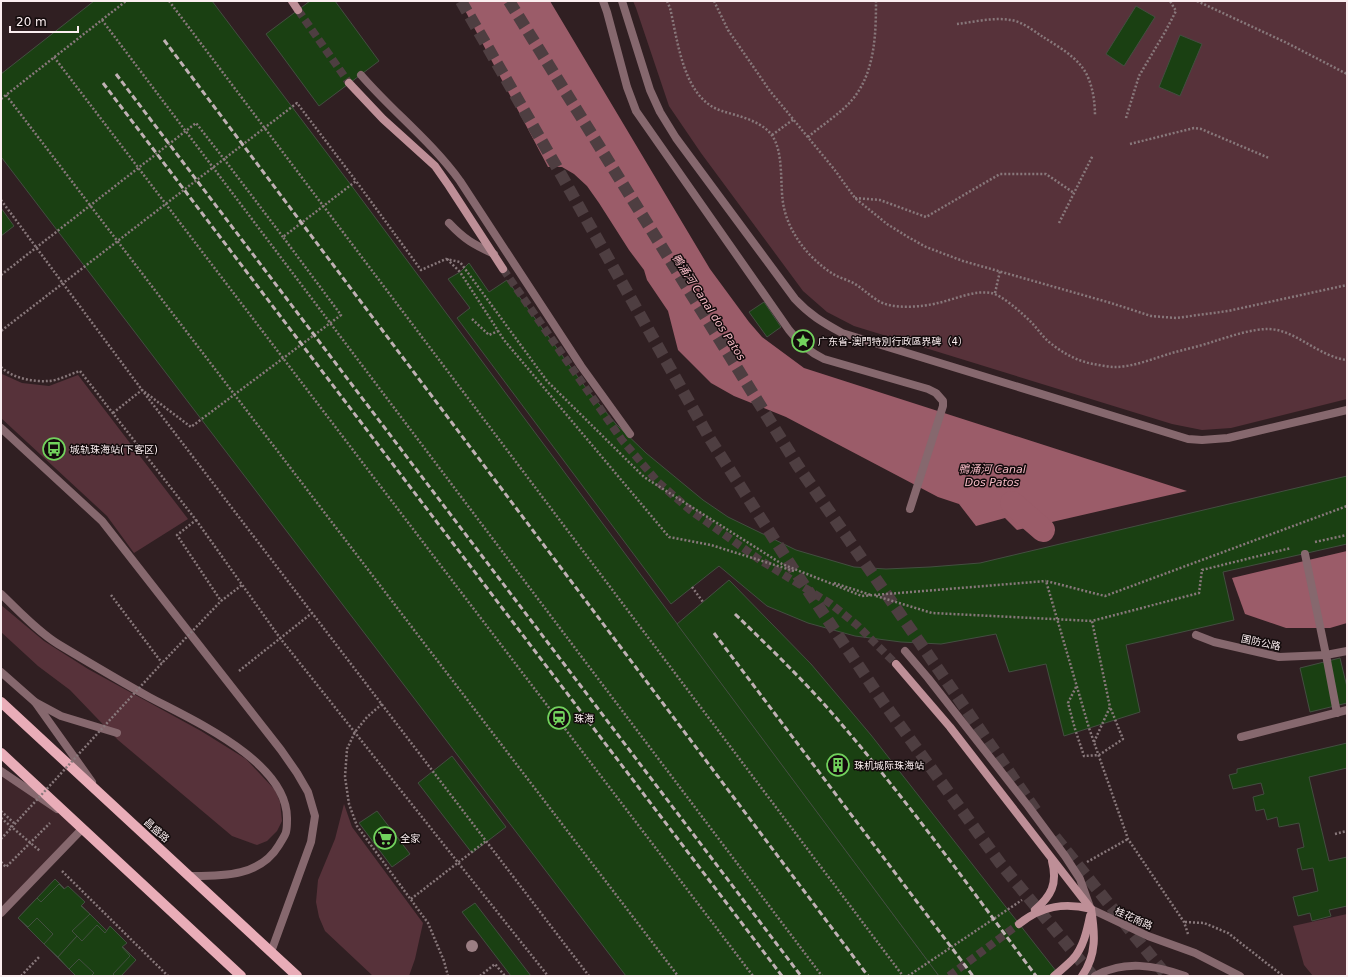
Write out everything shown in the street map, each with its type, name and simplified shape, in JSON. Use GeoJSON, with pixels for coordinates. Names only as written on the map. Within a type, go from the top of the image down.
{"type":"FeatureCollection","features":[{"type":"Feature","properties":{"kind":"main road"},"geometry":{"type":"LineString","coordinates":[[292,1],[298,10]]}},
{"type":"Feature","properties":{"kind":"main road"},"geometry":{"type":"LineString","coordinates":[[349,83],[383,119],[435,166],[494,254],[503,270]]}},
{"type":"Feature","properties":{"kind":"main road"},"geometry":{"type":"LineString","coordinates":[[896,664],[950,728],[1091,909],[1094,930],[1094,948],[1091,960],[1082,976]]}},
{"type":"Feature","properties":{"kind":"main road","name":"昌盛路"},"geometry":{"type":"LineString","coordinates":[[1,702],[297,976]]}},
{"type":"Feature","properties":{"kind":"main road"},"geometry":{"type":"LineString","coordinates":[[1,753],[240,976]]}},
{"type":"Feature","properties":{"kind":"main road","name":"桂花南路"},"geometry":{"type":"LineString","coordinates":[[1051,857],[1055,872],[1054,884],[1050,895],[1021,922],[1044,909],[1076,905],[1091,909]]}},
{"type":"Feature","properties":{"kind":"main road"},"geometry":{"type":"LineString","coordinates":[[1054,976],[1078,953],[1088,925],[1091,909]]}},
{"type":"Feature","properties":{"kind":"street"},"geometry":{"type":"LineString","coordinates":[[603,1],[627,87],[636,111],[789,330],[800,343],[813,354],[824,359],[928,389],[941,397],[943,406],[910,509]]}},
{"type":"Feature","properties":{"kind":"street"},"geometry":{"type":"LineString","coordinates":[[622,1],[650,90],[660,112],[676,138],[795,299],[809,314],[826,324],[842,333],[1188,438],[1202,440],[1228,438],[1347,410]]}},
{"type":"Feature","properties":{"kind":"street"},"geometry":{"type":"LineString","coordinates":[[361,75],[446,162],[581,366],[630,434]]}},
{"type":"Feature","properties":{"kind":"street"},"geometry":{"type":"LineString","coordinates":[[449,223],[470,242],[494,254]]}},
{"type":"Feature","properties":{"kind":"street"},"geometry":{"type":"LineString","coordinates":[[1,428],[102,521],[297,773],[308,792],[315,816],[311,842],[271,952]]}},
{"type":"Feature","properties":{"kind":"street"},"geometry":{"type":"LineString","coordinates":[[1305,554],[1337,713]]}},
{"type":"Feature","properties":{"kind":"street"},"geometry":{"type":"LineString","coordinates":[[1,594],[56,643],[133,688],[229,741],[250,756],[280,790],[287,809],[286,832],[276,850],[262,863],[241,873],[221,876],[190,876]]}},
{"type":"Feature","properties":{"kind":"street","name":"国防公路"},"geometry":{"type":"LineString","coordinates":[[1196,635],[1214,642],[1279,657],[1326,655],[1347,650]]}},
{"type":"Feature","properties":{"kind":"street"},"geometry":{"type":"LineString","coordinates":[[904,652],[928,678],[1065,856],[1080,880],[1091,909]]}},
{"type":"Feature","properties":{"kind":"street"},"geometry":{"type":"LineString","coordinates":[[1,672],[35,702],[61,716],[117,733]]}},
{"type":"Feature","properties":{"kind":"street"},"geometry":{"type":"LineString","coordinates":[[35,702],[100,794]]}},
{"type":"Feature","properties":{"kind":"street"},"geometry":{"type":"LineString","coordinates":[[1241,737],[1347,710]]}},
{"type":"Feature","properties":{"kind":"street"},"geometry":{"type":"LineString","coordinates":[[1,772],[79,825],[51,860],[1,912]]}},
{"type":"Feature","properties":{"kind":"street","name":"桂花南路"},"geometry":{"type":"LineString","coordinates":[[1091,909],[1148,936],[1195,953],[1240,976]]}},
{"type":"Feature","properties":{"kind":"street"},"geometry":{"type":"LineString","coordinates":[[1095,976],[1112,968],[1136,965],[1172,971],[1185,976]]}},
{"type":"Feature","properties":{"kind":"path"},"geometry":{"type":"LineString","coordinates":[[1,99],[126,1]]}},
{"type":"Feature","properties":{"kind":"path"},"geometry":{"type":"LineString","coordinates":[[169,1],[903,976]]}},
{"type":"Feature","properties":{"kind":"path"},"geometry":{"type":"LineString","coordinates":[[667,1],[687,75],[695,91],[707,103],[719,110],[746,118],[764,128],[772,135],[780,165],[784,208],[791,227],[801,244],[826,270],[866,290],[878,301],[888,305],[910,306],[930,304],[981,292],[995,293],[1030,321],[1048,341],[1070,356],[1090,364],[1115,367],[1141,362],[1234,335],[1269,329],[1286,333],[1321,352],[1341,360],[1347,360]]}},
{"type":"Feature","properties":{"kind":"path"},"geometry":{"type":"LineString","coordinates":[[714,1],[728,30],[770,91],[794,119],[855,198],[887,224],[926,247],[963,261],[1111,303],[1151,316],[1176,318],[1228,312],[1347,285]]}},
{"type":"Feature","properties":{"kind":"path"},"geometry":{"type":"LineString","coordinates":[[808,137],[835,116],[852,100],[867,78],[876,27],[876,1]]}},
{"type":"Feature","properties":{"kind":"path"},"geometry":{"type":"LineString","coordinates":[[1126,118],[1139,76],[1176,11],[1170,1]]}},
{"type":"Feature","properties":{"kind":"path"},"geometry":{"type":"LineString","coordinates":[[1197,1],[1287,43],[1347,74]]}},
{"type":"Feature","properties":{"kind":"path"},"geometry":{"type":"LineString","coordinates":[[957,24],[1000,19],[1013,20],[1030,28],[1060,48],[1082,66],[1090,83],[1095,104],[1095,116]]}},
{"type":"Feature","properties":{"kind":"path"},"geometry":{"type":"LineString","coordinates":[[102,20],[822,976]]}},
{"type":"Feature","properties":{"kind":"path"},"geometry":{"type":"LineString","coordinates":[[54,57],[753,976]]}},
{"type":"Feature","properties":{"kind":"path"},"geometry":{"type":"LineString","coordinates":[[6,95],[678,976]]}},
{"type":"Feature","properties":{"kind":"path"},"geometry":{"type":"LineString","coordinates":[[1,332],[297,103],[421,270],[446,259],[460,262],[547,381],[644,477],[782,564],[862,596],[1046,581],[1105,596],[1347,506]]}},
{"type":"Feature","properties":{"kind":"path"},"geometry":{"type":"LineString","coordinates":[[772,135],[794,119]]}},
{"type":"Feature","properties":{"kind":"path"},"geometry":{"type":"LineString","coordinates":[[1,275],[196,124],[341,315],[191,427],[142,390]]}},
{"type":"Feature","properties":{"kind":"path"},"geometry":{"type":"LineString","coordinates":[[1130,144],[1194,128],[1201,129],[1269,158]]}},
{"type":"Feature","properties":{"kind":"path"},"geometry":{"type":"LineString","coordinates":[[1059,223],[1093,155]]}},
{"type":"Feature","properties":{"kind":"path"},"geometry":{"type":"LineString","coordinates":[[855,198],[880,200],[926,217],[1000,174],[1046,174],[1074,193]]}},
{"type":"Feature","properties":{"kind":"path"},"geometry":{"type":"LineString","coordinates":[[284,238],[356,181]]}},
{"type":"Feature","properties":{"kind":"path"},"geometry":{"type":"LineString","coordinates":[[1,200],[142,390],[589,976]]}},
{"type":"Feature","properties":{"kind":"path"},"geometry":{"type":"LineString","coordinates":[[446,259],[460,272],[504,340],[669,537],[711,545],[814,577]]}},
{"type":"Feature","properties":{"kind":"path"},"geometry":{"type":"LineString","coordinates":[[995,293],[1000,271]]}},
{"type":"Feature","properties":{"kind":"path"},"geometry":{"type":"LineString","coordinates":[[472,319],[489,335],[498,331]]}},
{"type":"Feature","properties":{"kind":"path"},"geometry":{"type":"LineString","coordinates":[[1,367],[4,371],[23,379],[48,381],[80,371],[196,520],[280,638],[548,976]]}},
{"type":"Feature","properties":{"kind":"path"},"geometry":{"type":"LineString","coordinates":[[113,413],[142,390]]}},
{"type":"Feature","properties":{"kind":"path"},"geometry":{"type":"LineString","coordinates":[[196,520],[177,535],[222,601]]}},
{"type":"Feature","properties":{"kind":"path"},"geometry":{"type":"LineString","coordinates":[[1309,544],[1347,535]]}},
{"type":"Feature","properties":{"kind":"path"},"geometry":{"type":"LineString","coordinates":[[873,595],[932,613],[1092,621],[1199,593],[1202,570],[1294,548]]}},
{"type":"Feature","properties":{"kind":"path"},"geometry":{"type":"LineString","coordinates":[[1046,581],[1094,742],[1128,839],[1184,922],[1195,953]]}},
{"type":"Feature","properties":{"kind":"path"},"geometry":{"type":"LineString","coordinates":[[1,839],[14,823],[162,663],[222,601],[242,585]]}},
{"type":"Feature","properties":{"kind":"path"},"geometry":{"type":"LineString","coordinates":[[692,587],[703,602]]}},
{"type":"Feature","properties":{"kind":"path"},"geometry":{"type":"LineString","coordinates":[[111,595],[162,663]]}},
{"type":"Feature","properties":{"kind":"path"},"geometry":{"type":"LineString","coordinates":[[227,681],[312,613]]}},
{"type":"Feature","properties":{"kind":"path"},"geometry":{"type":"LineString","coordinates":[[1077,687],[1068,703],[1075,729],[1084,756],[1099,755],[1123,739],[1110,707],[1092,621]]}},
{"type":"Feature","properties":{"kind":"path"},"geometry":{"type":"LineString","coordinates":[[382,704],[367,717],[355,732],[347,748],[345,777],[349,804],[357,826],[428,923],[444,961],[448,976]]}},
{"type":"Feature","properties":{"kind":"path"},"geometry":{"type":"LineString","coordinates":[[1094,742],[1110,707]]}},
{"type":"Feature","properties":{"kind":"path"},"geometry":{"type":"LineString","coordinates":[[1,811],[14,823]]}},
{"type":"Feature","properties":{"kind":"path"},"geometry":{"type":"LineString","coordinates":[[1,862],[6,867],[61,812]]}},
{"type":"Feature","properties":{"kind":"path"},"geometry":{"type":"LineString","coordinates":[[1,818],[51,860],[168,976]]}},
{"type":"Feature","properties":{"kind":"path"},"geometry":{"type":"LineString","coordinates":[[1335,834],[1347,831]]}},
{"type":"Feature","properties":{"kind":"path"},"geometry":{"type":"LineString","coordinates":[[411,899],[486,841]]}},
{"type":"Feature","properties":{"kind":"path"},"geometry":{"type":"LineString","coordinates":[[1184,922],[1204,923],[1228,933],[1283,976]]}},
{"type":"Feature","properties":{"kind":"path"},"geometry":{"type":"LineString","coordinates":[[21,976],[40,956]]}},
{"type":"Feature","properties":{"kind":"path"},"geometry":{"type":"LineString","coordinates":[[480,976],[496,964],[505,976]]}},
{"type":"Feature","properties":{"kind":"shaded area"},"geometry":{"type":"Polygon","coordinates":[[[633,1],[1347,1],[1347,399],[1231,428],[1202,430],[1172,424],[854,326],[827,312],[803,291],[701,153],[669,106],[633,1]]]}},
{"type":"Feature","properties":{"kind":"shaded area"},"geometry":{"type":"Polygon","coordinates":[[[2,374],[22,383],[49,386],[78,375],[188,519],[134,553],[107,516],[1,418],[2,374]]]}},
{"type":"Feature","properties":{"kind":"shaded area"},"geometry":{"type":"Polygon","coordinates":[[[1,605],[44,641],[88,669],[201,731],[246,759],[275,790],[280,802],[282,821],[277,831],[267,841],[257,845],[232,836],[118,740],[70,690],[38,666],[1,632],[1,605]]]}},
{"type":"Feature","properties":{"kind":"shaded area"},"geometry":{"type":"Polygon","coordinates":[[[1,772],[81,829],[1,911],[1,772]]]}},
{"type":"Feature","properties":{"kind":"shaded area"},"geometry":{"type":"Polygon","coordinates":[[[344,804],[352,827],[423,923],[415,959],[409,976],[373,976],[325,931],[319,917],[316,902],[318,880],[335,839],[344,804]]]}},
{"type":"Feature","properties":{"kind":"shaded area"},"geometry":{"type":"Polygon","coordinates":[[[1347,914],[1347,976],[1313,976],[1304,965],[1293,926],[1347,914]]]}},
{"type":"Feature","properties":{"kind":"water","name":"鴨涌河 Canal Dos Patos"},"geometry":{"type":"Polygon","coordinates":[[[460,1],[550,1],[710,269],[749,322],[762,337],[804,368],[1187,491],[1017,530],[1005,518],[976,526],[959,504],[938,497],[786,417],[734,396],[711,383],[678,350],[668,311],[647,280],[644,270],[587,186],[574,174],[562,167],[548,167],[460,1]]]}},
{"type":"Feature","properties":{"kind":"water"},"geometry":{"type":"Polygon","coordinates":[[[1347,551],[1347,623],[1330,628],[1286,628],[1245,614],[1232,578],[1347,551]]]}},
{"type":"Feature","properties":{"kind":"building"},"geometry":{"type":"Polygon","coordinates":[[[94,1],[212,1],[351,185],[939,976],[626,976],[2,158],[1,159],[1,74],[94,1]]]}},
{"type":"Feature","properties":{"kind":"building"},"geometry":{"type":"Polygon","coordinates":[[[310,1],[335,1],[379,61],[319,106],[266,34],[310,1]]]}},
{"type":"Feature","properties":{"kind":"building"},"geometry":{"type":"Polygon","coordinates":[[[1136,6],[1155,17],[1124,66],[1106,54],[1136,6]]]}},
{"type":"Feature","properties":{"kind":"building"},"geometry":{"type":"Polygon","coordinates":[[[1180,35],[1202,44],[1180,96],[1159,87],[1180,35]]]}},
{"type":"Feature","properties":{"kind":"building"},"geometry":{"type":"Polygon","coordinates":[[[1,208],[14,226],[1,236],[1,208]]]}},
{"type":"Feature","properties":{"kind":"building"},"geometry":{"type":"Polygon","coordinates":[[[469,263],[489,292],[507,280],[589,392],[616,424],[646,453],[703,500],[728,517],[796,550],[854,567],[886,569],[980,563],[1347,476],[1347,544],[1223,572],[1234,620],[1126,645],[1140,712],[1064,736],[1046,664],[1009,672],[996,634],[941,644],[901,642],[855,636],[808,623],[767,606],[719,566],[671,604],[457,318],[470,308],[448,279],[460,272],[469,263]]]}},
{"type":"Feature","properties":{"kind":"building"},"geometry":{"type":"Polygon","coordinates":[[[764,302],[781,327],[767,337],[749,312],[764,302]]]}},
{"type":"Feature","properties":{"kind":"building","name":"珠机城际珠海站"},"geometry":{"type":"Polygon","coordinates":[[[729,580],[811,664],[871,735],[1060,976],[939,976],[677,624],[729,580]]]}},
{"type":"Feature","properties":{"kind":"building"},"geometry":{"type":"Polygon","coordinates":[[[1340,658],[1347,687],[1347,703],[1310,712],[1300,668],[1340,658]]]}},
{"type":"Feature","properties":{"kind":"building"},"geometry":{"type":"Polygon","coordinates":[[[1347,743],[1347,768],[1309,777],[1329,861],[1347,857],[1347,906],[1329,910],[1331,916],[1312,921],[1310,913],[1298,916],[1293,897],[1318,891],[1313,868],[1302,870],[1297,849],[1304,847],[1299,823],[1279,827],[1277,817],[1267,820],[1264,809],[1256,811],[1253,797],[1264,794],[1261,783],[1233,789],[1229,775],[1237,773],[1237,769],[1347,743]]]}},
{"type":"Feature","properties":{"kind":"building"},"geometry":{"type":"Polygon","coordinates":[[[452,756],[506,827],[472,853],[418,783],[452,756]]]}},
{"type":"Feature","properties":{"kind":"building","name":"全家"},"geometry":{"type":"Polygon","coordinates":[[[377,811],[410,854],[392,867],[359,823],[377,811]]]}},
{"type":"Feature","properties":{"kind":"building"},"geometry":{"type":"Polygon","coordinates":[[[55,879],[136,960],[121,976],[76,976],[18,918],[55,879]]]}},
{"type":"Feature","properties":{"kind":"building"},"geometry":{"type":"Polygon","coordinates":[[[59,884],[64,889],[68,886],[85,902],[81,906],[90,914],[72,931],[77,936],[58,957],[44,944],[53,934],[37,918],[28,927],[18,918],[37,898],[41,902],[59,884]]]}},
{"type":"Feature","properties":{"kind":"building"},"geometry":{"type":"Polygon","coordinates":[[[475,903],[531,976],[511,976],[462,912],[475,903]]]}},
{"type":"Feature","properties":{"kind":"building"},"geometry":{"type":"Polygon","coordinates":[[[97,925],[105,933],[110,926],[127,943],[122,947],[130,956],[113,974],[115,976],[91,976],[94,973],[79,959],[69,969],[58,957],[77,936],[82,941],[97,925]]]}},
{"type":"Feature","properties":{"kind":"waterway","name":"鴨涌河 Canal dos Patos"},"geometry":{"type":"LineString","coordinates":[[1012,503],[1043,530]]}},
{"type":"Feature","properties":{"kind":"tunnel"},"geometry":{"type":"LineString","coordinates":[[461,1],[710,439],[792,567],[883,702],[1000,863],[1093,976]]}},
{"type":"Feature","properties":{"kind":"tunnel"},"geometry":{"type":"LineString","coordinates":[[509,1],[798,466],[1036,811]]}},
{"type":"Feature","properties":{"kind":"tunnel"},"geometry":{"type":"LineString","coordinates":[[298,10],[349,83]]}},
{"type":"Feature","properties":{"kind":"tunnel"},"geometry":{"type":"LineString","coordinates":[[503,269],[622,440],[658,482],[690,510],[760,560],[831,604],[857,625],[896,664]]}},
{"type":"Feature","properties":{"kind":"tunnel"},"geometry":{"type":"LineString","coordinates":[[1055,837],[1167,976]]}},
{"type":"Feature","properties":{"kind":"tunnel"},"geometry":{"type":"LineString","coordinates":[[949,976],[1019,924]]}},
{"type":"Feature","properties":{"kind":"railway"},"geometry":{"type":"LineString","coordinates":[[164,40],[868,976]]}},
{"type":"Feature","properties":{"kind":"railway"},"geometry":{"type":"LineString","coordinates":[[116,74],[801,976]]}},
{"type":"Feature","properties":{"kind":"railway"},"geometry":{"type":"LineString","coordinates":[[103,83],[782,976]]}},
{"type":"Feature","properties":{"kind":"railway"},"geometry":{"type":"LineString","coordinates":[[735,614],[824,704],[852,737],[933,838],[1036,976]]}},
{"type":"Feature","properties":{"kind":"railway"},"geometry":{"type":"LineString","coordinates":[[714,633],[973,976]]}},
{"type":"Feature","properties":{"kind":"place","name":"广东省-澳門特別行政區界碑（4）"},"geometry":{"type":"Point","coordinates":[803,341]}},
{"type":"Feature","properties":{"kind":"place","name":"城轨珠海站(下客区)"},"geometry":{"type":"Point","coordinates":[54,449]}},
{"type":"Feature","properties":{"kind":"place","name":"珠海"},"geometry":{"type":"Point","coordinates":[559,718]}},
{"type":"Feature","properties":{"kind":"place","name":"珠机城际珠海站"},"geometry":{"type":"Point","coordinates":[838,765]}},
{"type":"Feature","properties":{"kind":"place","name":"全家"},"geometry":{"type":"Point","coordinates":[385,838]}}]}
